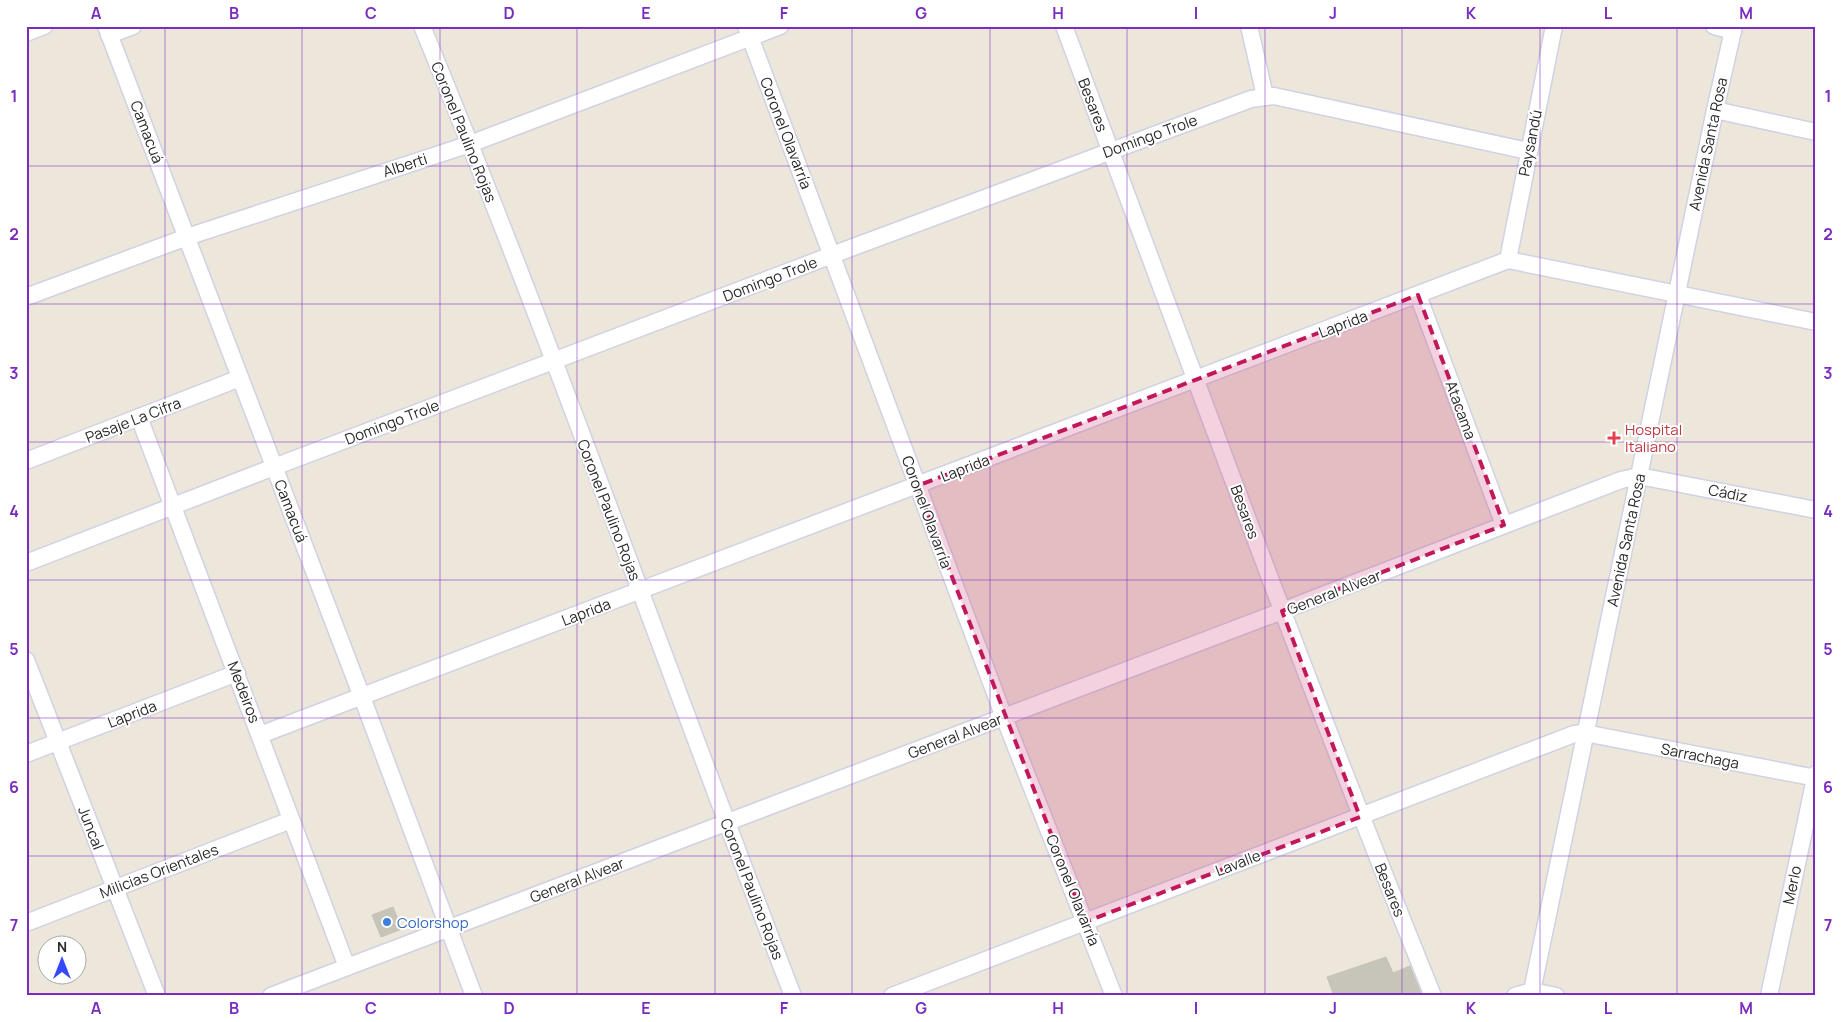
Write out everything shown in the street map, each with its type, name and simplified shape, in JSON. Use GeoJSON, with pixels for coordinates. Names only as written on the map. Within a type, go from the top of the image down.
{"type":"FeatureCollection","features":[{"type":"Feature","properties":{"kind":"street"},"geometry":{"type":"LineString","coordinates":[[26,33],[44,26]]}},
{"type":"Feature","properties":{"kind":"street"},"geometry":{"type":"LineString","coordinates":[[107,31],[133,26]]}},
{"type":"Feature","properties":{"kind":"street","name":"Coronel Paulino Rojas"},"geometry":{"type":"LineString","coordinates":[[422,26],[470,144],[640,591],[726,824],[793,996]]}},
{"type":"Feature","properties":{"kind":"street","name":"Alberti"},"geometry":{"type":"LineString","coordinates":[[26,297],[187,237],[470,144],[748,32],[780,26]]}},
{"type":"Feature","properties":{"kind":"street","name":"Besares"},"geometry":{"type":"LineString","coordinates":[[1064,26],[1282,612],[1360,816],[1433,996]]}},
{"type":"Feature","properties":{"kind":"street"},"geometry":{"type":"LineString","coordinates":[[1249,26],[1265,96]]}},
{"type":"Feature","properties":{"kind":"street","name":"Paysandú"},"geometry":{"type":"LineString","coordinates":[[1508,260],[1554,26]]}},
{"type":"Feature","properties":{"kind":"street"},"geometry":{"type":"LineString","coordinates":[[1714,26],[1733,28]]}},
{"type":"Feature","properties":{"kind":"street","name":"Avenida Santa Rosa"},"geometry":{"type":"LineString","coordinates":[[1532,993],[1733,28]]}},
{"type":"Feature","properties":{"kind":"street","name":"Camacuá"},"geometry":{"type":"LineString","coordinates":[[107,31],[362,697],[474,996]]}},
{"type":"Feature","properties":{"kind":"street","name":"Coronel Olavarría"},"geometry":{"type":"LineString","coordinates":[[748,32],[1004,717],[1114,996]]}},
{"type":"Feature","properties":{"kind":"street","name":"Domingo Trole"},"geometry":{"type":"LineString","coordinates":[[26,563],[274,466],[1110,150],[1251,99],[1274,96],[1528,151]]}},
{"type":"Feature","properties":{"kind":"street"},"geometry":{"type":"LineString","coordinates":[[1715,110],[1816,132]]}},
{"type":"Feature","properties":{"kind":"street"},"geometry":{"type":"LineString","coordinates":[[1508,260],[1816,322]]}},
{"type":"Feature","properties":{"kind":"street","name":"Laprida"},"geometry":{"type":"LineString","coordinates":[[260,734],[362,697],[1508,260]]}},
{"type":"Feature","properties":{"kind":"street","name":"Atacama"},"geometry":{"type":"LineString","coordinates":[[1418,295],[1504,525]]}},
{"type":"Feature","properties":{"kind":"street","name":"Pasaje La Cifra"},"geometry":{"type":"LineString","coordinates":[[26,461],[240,378]]}},
{"type":"Feature","properties":{"kind":"street","name":"Medeiros"},"geometry":{"type":"LineString","coordinates":[[139,417],[260,734],[346,967]]}},
{"type":"Feature","properties":{"kind":"street","name":"Cádiz"},"geometry":{"type":"LineString","coordinates":[[1639,476],[1816,510]]}},
{"type":"Feature","properties":{"kind":"street","name":"General Alvear"},"geometry":{"type":"LineString","coordinates":[[271,996],[1282,612],[1621,480],[1639,476]]}},
{"type":"Feature","properties":{"kind":"street","name":"Juncal"},"geometry":{"type":"LineString","coordinates":[[26,660],[157,996]]}},
{"type":"Feature","properties":{"kind":"street","name":"Laprida"},"geometry":{"type":"LineString","coordinates":[[26,754],[237,673]]}},
{"type":"Feature","properties":{"kind":"street","name":"Sarrachaga"},"geometry":{"type":"LineString","coordinates":[[1585,733],[1815,777]]}},
{"type":"Feature","properties":{"kind":"street","name":"Lavalle"},"geometry":{"type":"LineString","coordinates":[[892,996],[1566,736],[1585,733]]}},
{"type":"Feature","properties":{"kind":"street","name":"Merlo"},"geometry":{"type":"LineString","coordinates":[[1769,996],[1815,777]]}},
{"type":"Feature","properties":{"kind":"street","name":"Milicias Orientales"},"geometry":{"type":"LineString","coordinates":[[26,923],[291,820]]}},
{"type":"Feature","properties":{"kind":"street"},"geometry":{"type":"LineString","coordinates":[[1515,996],[1532,993],[1556,996]]}},
{"type":"Feature","properties":{"kind":"highlighted area"},"geometry":{"type":"Polygon","coordinates":[[[1418,295],[1504,525],[1282,611],[1360,817],[1085,922],[917,486],[1418,295]]]}},
{"type":"Feature","properties":{"kind":"building","name":"Colorshop"},"geometry":{"type":"Polygon","coordinates":[[[393,907],[402,929],[381,937],[372,915],[393,907]]]}},
{"type":"Feature","properties":{"kind":"building"},"geometry":{"type":"Polygon","coordinates":[[[1386,957],[1393,973],[1410,966],[1422,996],[1334,996],[1327,977],[1386,957]]]}},
{"type":"Feature","properties":{"kind":"place","name":"Hospital Italiano"},"geometry":{"type":"Point","coordinates":[1614,438]}},
{"type":"Feature","properties":{"kind":"place","name":"Colorshop"},"geometry":{"type":"Point","coordinates":[387,922]}}]}
